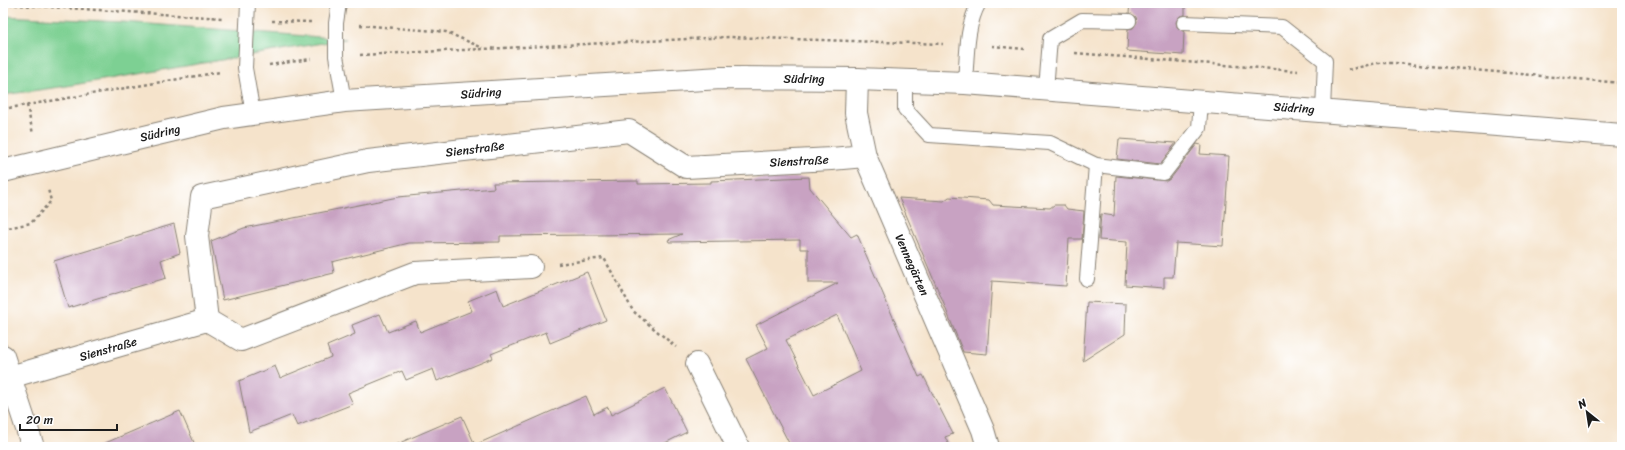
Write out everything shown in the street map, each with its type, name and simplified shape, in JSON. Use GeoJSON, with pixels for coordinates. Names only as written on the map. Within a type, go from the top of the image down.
{"type":"FeatureCollection","features":[{"type":"Feature","properties":{"kind":"street","name":"Südring"},"geometry":{"type":"LineString","coordinates":[[3,171],[224,118],[344,101],[722,78],[857,79],[965,83],[1622,135]]}},
{"type":"Feature","properties":{"kind":"street","name":"Vennegärten"},"geometry":{"type":"LineString","coordinates":[[857,79],[856,113],[865,156],[980,423],[988,447]]}},
{"type":"Feature","properties":{"kind":"street","name":"Sienstraße"},"geometry":{"type":"LineString","coordinates":[[6,378],[207,320],[197,236],[202,197],[368,161],[629,131],[686,167],[865,156]]}},
{"type":"Feature","properties":{"kind":"street"},"geometry":{"type":"LineString","coordinates":[[207,320],[241,340],[415,273],[531,267]]}},
{"type":"Feature","properties":{"kind":"street"},"geometry":{"type":"LineString","coordinates":[[3,356],[6,378],[33,447]]}},
{"type":"Feature","properties":{"kind":"street"},"geometry":{"type":"LineString","coordinates":[[697,364],[738,447]]}},
{"type":"Feature","properties":{"kind":"lane"},"geometry":{"type":"LineString","coordinates":[[248,3],[245,68],[253,114]]}},
{"type":"Feature","properties":{"kind":"lane"},"geometry":{"type":"LineString","coordinates":[[339,3],[336,23],[336,56],[344,101]]}},
{"type":"Feature","properties":{"kind":"lane"},"geometry":{"type":"LineString","coordinates":[[965,83],[968,44],[975,10],[979,3]]}},
{"type":"Feature","properties":{"kind":"lane"},"geometry":{"type":"LineString","coordinates":[[1046,90],[1050,39],[1082,20],[1129,21]]}},
{"type":"Feature","properties":{"kind":"lane"},"geometry":{"type":"LineString","coordinates":[[1184,23],[1282,27],[1325,61],[1323,111]]}},
{"type":"Feature","properties":{"kind":"lane"},"geometry":{"type":"LineString","coordinates":[[905,81],[904,109],[929,135],[1050,143],[1096,165],[1164,173],[1199,128],[1202,101]]}},
{"type":"Feature","properties":{"kind":"lane"},"geometry":{"type":"LineString","coordinates":[[1087,279],[1096,165]]}},
{"type":"Feature","properties":{"kind":"path"},"geometry":{"type":"LineString","coordinates":[[484,49],[729,37],[968,44]]}},
{"type":"Feature","properties":{"kind":"path"},"geometry":{"type":"LineString","coordinates":[[531,267],[604,258],[633,311],[697,364]]}},
{"type":"Feature","properties":{"kind":"green space"},"geometry":{"type":"Polygon","coordinates":[[[3,16],[123,22],[346,39],[67,86],[3,95],[3,16]]]}},
{"type":"Feature","properties":{"kind":"building"},"geometry":{"type":"Polygon","coordinates":[[[1130,3],[1185,3],[1185,15],[1180,16],[1176,22],[1177,27],[1184,32],[1183,55],[1127,51],[1128,29],[1133,28],[1137,22],[1136,17],[1129,13],[1130,3]]]}},
{"type":"Feature","properties":{"kind":"building"},"geometry":{"type":"Polygon","coordinates":[[[1119,139],[1176,143],[1160,164],[1117,159],[1119,139]]]}},
{"type":"Feature","properties":{"kind":"building"},"geometry":{"type":"Polygon","coordinates":[[[1197,144],[1201,145],[1200,154],[1229,156],[1223,246],[1176,243],[1173,277],[1164,277],[1164,288],[1125,285],[1127,242],[1099,240],[1101,214],[1114,216],[1116,176],[1167,181],[1171,178],[1197,144]]]}},
{"type":"Feature","properties":{"kind":"building"},"geometry":{"type":"Polygon","coordinates":[[[809,177],[810,188],[851,237],[857,234],[919,377],[923,375],[953,434],[945,437],[950,447],[791,447],[746,359],[768,348],[756,325],[838,283],[808,283],[808,249],[800,249],[800,240],[669,242],[668,240],[682,234],[500,236],[500,242],[409,243],[332,262],[334,273],[223,300],[211,241],[244,228],[398,197],[494,188],[493,183],[638,181],[638,184],[711,183],[711,181],[809,177]],[[837,315],[786,340],[814,395],[861,371],[837,315]]]}},
{"type":"Feature","properties":{"kind":"building"},"geometry":{"type":"Polygon","coordinates":[[[949,197],[989,200],[993,205],[1050,208],[1054,205],[1064,205],[1067,209],[1084,211],[1082,239],[1069,239],[1066,286],[992,281],[987,354],[963,352],[899,198],[944,201],[949,197]]]}},
{"type":"Feature","properties":{"kind":"building"},"geometry":{"type":"Polygon","coordinates":[[[174,224],[180,253],[161,260],[166,278],[68,308],[54,261],[174,224]]]}},
{"type":"Feature","properties":{"kind":"building"},"geometry":{"type":"Polygon","coordinates":[[[587,272],[606,320],[550,343],[546,332],[491,354],[493,358],[437,381],[433,369],[406,380],[402,371],[348,393],[353,404],[297,426],[292,415],[249,432],[239,381],[275,366],[280,378],[331,357],[327,346],[355,334],[352,325],[380,314],[388,332],[416,321],[420,332],[472,311],[468,301],[497,289],[503,306],[587,272]]]}},
{"type":"Feature","properties":{"kind":"building"},"geometry":{"type":"Polygon","coordinates":[[[1087,302],[1126,304],[1125,334],[1083,361],[1087,302]]]}},
{"type":"Feature","properties":{"kind":"building"},"geometry":{"type":"Polygon","coordinates":[[[665,388],[687,432],[657,447],[390,447],[462,416],[475,445],[586,396],[594,414],[608,407],[611,415],[665,388]]]}},
{"type":"Feature","properties":{"kind":"building"},"geometry":{"type":"Polygon","coordinates":[[[180,411],[196,447],[96,447],[180,411]]]}}]}
